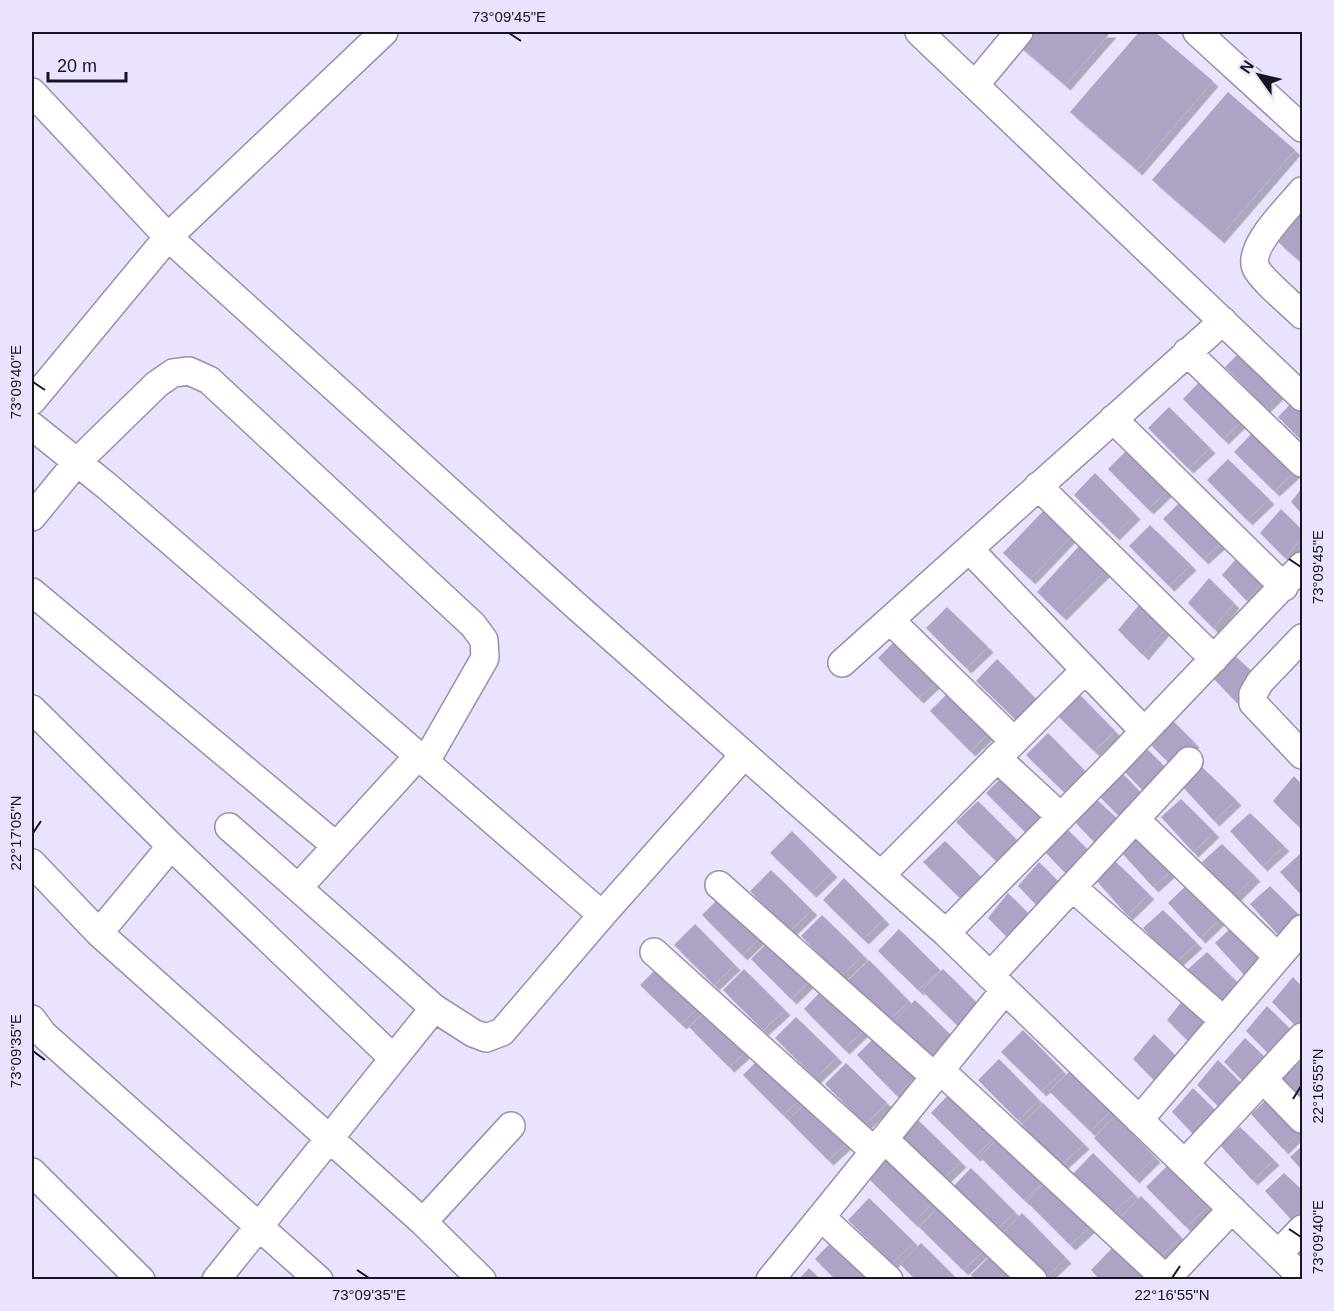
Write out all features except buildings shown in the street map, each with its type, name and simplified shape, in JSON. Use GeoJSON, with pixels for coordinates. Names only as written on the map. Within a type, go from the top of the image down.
{"type":"FeatureCollection","features":[{"type":"Feature","properties":{"kind":"street"},"geometry":{"type":"LineString","coordinates":[[32,400],[168,237],[384,32]]}},
{"type":"Feature","properties":{"kind":"street"},"geometry":{"type":"LineString","coordinates":[[919,32],[1302,397]]}},
{"type":"Feature","properties":{"kind":"street"},"geometry":{"type":"LineString","coordinates":[[975,85],[1019,32]]}},
{"type":"Feature","properties":{"kind":"street"},"geometry":{"type":"LineString","coordinates":[[1200,32],[1302,128]]}},
{"type":"Feature","properties":{"kind":"street"},"geometry":{"type":"LineString","coordinates":[[32,92],[168,237],[744,755],[946,933],[1302,1277]]}},
{"type":"Feature","properties":{"kind":"street"},"geometry":{"type":"LineString","coordinates":[[1302,191],[1259,245],[1253,258],[1257,270],[1302,315]]}},
{"type":"Feature","properties":{"kind":"street"},"geometry":{"type":"LineString","coordinates":[[842,663],[1223,321]]}},
{"type":"Feature","properties":{"kind":"street"},"geometry":{"type":"LineString","coordinates":[[1187,352],[1302,463]]}},
{"type":"Feature","properties":{"kind":"street"},"geometry":{"type":"LineString","coordinates":[[32,517],[77,462],[157,384],[173,373],[189,370],[209,380],[465,617],[484,640],[485,658],[422,758],[335,845],[298,888]]}},
{"type":"Feature","properties":{"kind":"street"},"geometry":{"type":"LineString","coordinates":[[1113,419],[1284,587]]}},
{"type":"Feature","properties":{"kind":"street"},"geometry":{"type":"LineString","coordinates":[[32,426],[77,462],[602,915]]}},
{"type":"Feature","properties":{"kind":"street"},"geometry":{"type":"LineString","coordinates":[[1038,486],[1215,659]]}},
{"type":"Feature","properties":{"kind":"street"},"geometry":{"type":"LineString","coordinates":[[969,549],[1144,731]]}},
{"type":"Feature","properties":{"kind":"street"},"geometry":{"type":"LineString","coordinates":[[946,933],[1215,659],[1302,566]]}},
{"type":"Feature","properties":{"kind":"street"},"geometry":{"type":"LineString","coordinates":[[32,592],[335,845]]}},
{"type":"Feature","properties":{"kind":"street"},"geometry":{"type":"LineString","coordinates":[[890,620],[1006,750],[1061,817]]}},
{"type":"Feature","properties":{"kind":"street"},"geometry":{"type":"LineString","coordinates":[[1300,645],[1260,682],[1253,694],[1253,703],[1302,755]]}},
{"type":"Feature","properties":{"kind":"street"},"geometry":{"type":"LineString","coordinates":[[880,875],[1085,670]]}},
{"type":"Feature","properties":{"kind":"street"},"geometry":{"type":"LineString","coordinates":[[32,709],[171,846],[393,1058]]}},
{"type":"Feature","properties":{"kind":"street"},"geometry":{"type":"LineString","coordinates":[[229,827],[434,1008],[473,1033],[486,1038],[502,1032],[744,755]]}},
{"type":"Feature","properties":{"kind":"street"},"geometry":{"type":"LineString","coordinates":[[770,1280],[937,1074],[998,983],[1072,887],[1189,761]]}},
{"type":"Feature","properties":{"kind":"street"},"geometry":{"type":"LineString","coordinates":[[1135,819],[1278,957]]}},
{"type":"Feature","properties":{"kind":"street"},"geometry":{"type":"LineString","coordinates":[[99,933],[171,846]]}},
{"type":"Feature","properties":{"kind":"street"},"geometry":{"type":"LineString","coordinates":[[32,863],[99,933],[423,1222],[482,1280]]}},
{"type":"Feature","properties":{"kind":"street"},"geometry":{"type":"LineString","coordinates":[[719,885],[937,1074],[1166,1279],[1232,1209]]}},
{"type":"Feature","properties":{"kind":"street"},"geometry":{"type":"LineString","coordinates":[[1072,887],[1224,1021]]}},
{"type":"Feature","properties":{"kind":"street"},"geometry":{"type":"LineString","coordinates":[[1139,1120],[1302,929]]}},
{"type":"Feature","properties":{"kind":"street"},"geometry":{"type":"LineString","coordinates":[[654,952],[1033,1280]]}},
{"type":"Feature","properties":{"kind":"street"},"geometry":{"type":"LineString","coordinates":[[216,1280],[434,1008]]}},
{"type":"Feature","properties":{"kind":"street"},"geometry":{"type":"LineString","coordinates":[[32,1019],[43,1034],[320,1280]]}},
{"type":"Feature","properties":{"kind":"street"},"geometry":{"type":"LineString","coordinates":[[1185,1163],[1302,1037]]}},
{"type":"Feature","properties":{"kind":"street"},"geometry":{"type":"LineString","coordinates":[[1263,1079],[1302,1119]]}},
{"type":"Feature","properties":{"kind":"street"},"geometry":{"type":"LineString","coordinates":[[423,1222],[511,1126]]}},
{"type":"Feature","properties":{"kind":"street"},"geometry":{"type":"LineString","coordinates":[[32,1172],[141,1280]]}},
{"type":"Feature","properties":{"kind":"street"},"geometry":{"type":"LineString","coordinates":[[821,1217],[889,1280]]}},
{"type":"Feature","properties":{"kind":"street"},"geometry":{"type":"LineString","coordinates":[[1278,1254],[1302,1229]]}}]}
